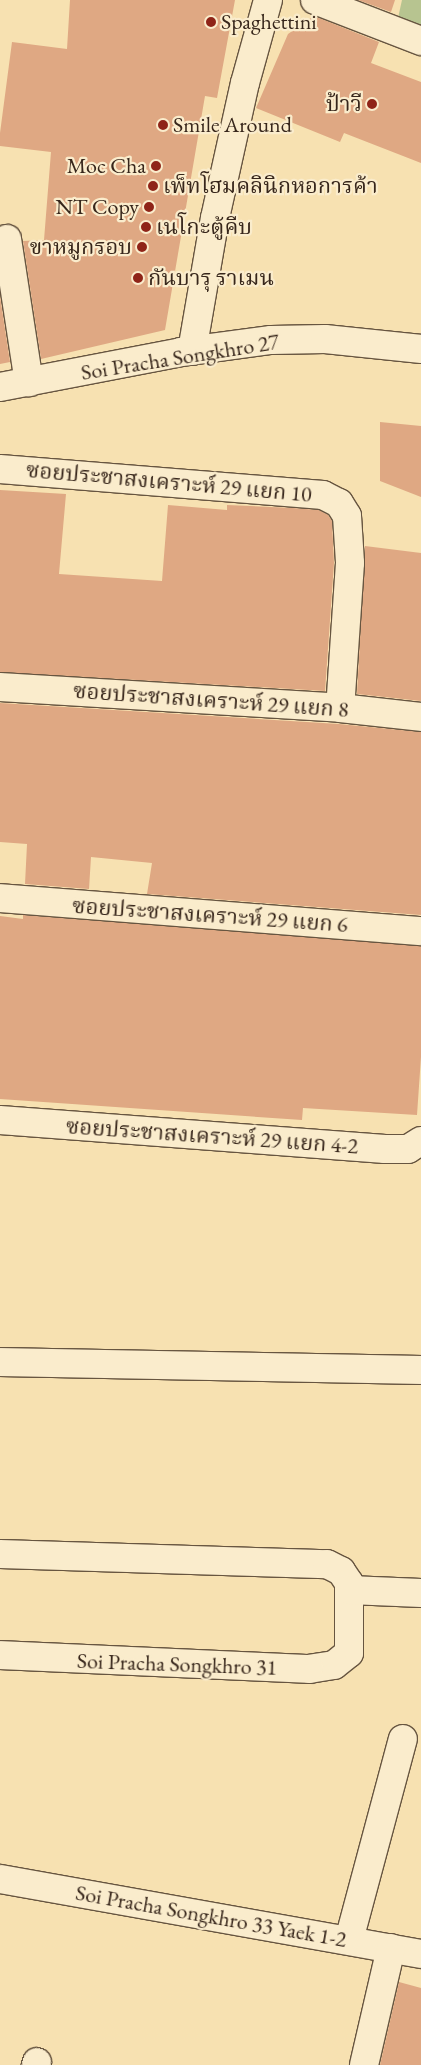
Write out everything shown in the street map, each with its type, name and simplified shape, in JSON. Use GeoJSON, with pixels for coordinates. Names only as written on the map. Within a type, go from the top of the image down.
{"type":"FeatureCollection","features":[{"type":"Feature","properties":{"kind":"street"},"geometry":{"type":"LineString","coordinates":[[192,351],[214,218],[245,83],[268,0]]}},
{"type":"Feature","properties":{"kind":"street"},"geometry":{"type":"LineString","coordinates":[[315,0],[421,41]]}},
{"type":"Feature","properties":{"kind":"street"},"geometry":{"type":"LineString","coordinates":[[7,240],[29,382]]}},
{"type":"Feature","properties":{"kind":"street","name":"Soi Pracha Songkhro 27"},"geometry":{"type":"LineString","coordinates":[[0,387],[192,351],[271,340],[325,339],[421,349]]}},
{"type":"Feature","properties":{"kind":"street","name":"ซอยประชาสงเคราะห์ 29 แยก 10"},"geometry":{"type":"LineString","coordinates":[[0,469],[323,495],[339,503],[347,516],[350,563],[340,708]]}},
{"type":"Feature","properties":{"kind":"street","name":"ซอยประชาสงเคราะห์ 29 แยก 8"},"geometry":{"type":"LineString","coordinates":[[0,687],[340,708],[421,717]]}},
{"type":"Feature","properties":{"kind":"street","name":"ซอยประชาสงเคราะห์ 29 แยก 6"},"geometry":{"type":"LineString","coordinates":[[0,898],[421,930]]}},
{"type":"Feature","properties":{"kind":"street","name":"ซอยประชาสงเคราะห์ 29 แยก 4-2"},"geometry":{"type":"LineString","coordinates":[[0,1120],[385,1149],[408,1149],[421,1141]]}},
{"type":"Feature","properties":{"kind":"street"},"geometry":{"type":"LineString","coordinates":[[0,1362],[421,1370]]}},
{"type":"Feature","properties":{"kind":"street"},"geometry":{"type":"LineString","coordinates":[[0,1554],[327,1564],[342,1571],[349,1590],[421,1593]]}},
{"type":"Feature","properties":{"kind":"street","name":"Soi Pracha Songkhro 31"},"geometry":{"type":"LineString","coordinates":[[0,1655],[309,1669],[334,1665],[349,1653],[349,1590]]}},
{"type":"Feature","properties":{"kind":"street"},"geometry":{"type":"LineString","coordinates":[[349,1940],[403,1739]]}},
{"type":"Feature","properties":{"kind":"street","name":"Soi Pracha Songkhro 33 Yaek 1-2"},"geometry":{"type":"LineString","coordinates":[[0,1878],[421,1954]]}},
{"type":"Feature","properties":{"kind":"street"},"geometry":{"type":"LineString","coordinates":[[364,2065],[391,1948]]}},
{"type":"Feature","properties":{"kind":"green space"},"geometry":{"type":"Polygon","coordinates":[[[402,0],[421,0],[421,26],[398,18],[402,0]]]}},
{"type":"Feature","properties":{"kind":"building"},"geometry":{"type":"Polygon","coordinates":[[[70,0],[235,0],[217,98],[205,96],[165,330],[41,359],[23,241],[44,240],[51,152],[0,146],[0,133],[12,42],[67,49],[70,0]]]}},
{"type":"Feature","properties":{"kind":"building"},"geometry":{"type":"Polygon","coordinates":[[[358,0],[395,0],[391,12],[358,0]]]}},
{"type":"Feature","properties":{"kind":"building"},"geometry":{"type":"Polygon","coordinates":[[[314,16],[379,42],[371,63],[421,82],[421,163],[344,133],[340,142],[256,108],[288,34],[314,16]]]}},
{"type":"Feature","properties":{"kind":"building"},"geometry":{"type":"Polygon","coordinates":[[[0,296],[10,362],[0,364],[0,296]]]}},
{"type":"Feature","properties":{"kind":"building"},"geometry":{"type":"Polygon","coordinates":[[[380,422],[421,426],[421,497],[380,481],[380,422]]]}},
{"type":"Feature","properties":{"kind":"building"},"geometry":{"type":"Polygon","coordinates":[[[0,490],[66,494],[59,574],[162,581],[168,505],[227,510],[227,505],[293,508],[319,510],[328,515],[332,521],[334,563],[325,691],[0,672],[0,490]]]}},
{"type":"Feature","properties":{"kind":"building"},"geometry":{"type":"Polygon","coordinates":[[[365,546],[421,553],[421,701],[357,694],[365,546]]]}},
{"type":"Feature","properties":{"kind":"building"},"geometry":{"type":"Polygon","coordinates":[[[0,703],[339,724],[421,732],[421,915],[147,894],[152,863],[91,857],[89,889],[25,884],[27,844],[0,842],[0,703]]]}},
{"type":"Feature","properties":{"kind":"building"},"geometry":{"type":"Polygon","coordinates":[[[23,915],[421,946],[421,1057],[417,1115],[303,1108],[302,1120],[0,1099],[0,916],[23,919],[23,915]]]}},
{"type":"Feature","properties":{"kind":"building"},"geometry":{"type":"Polygon","coordinates":[[[399,1982],[421,1988],[421,2065],[380,2065],[399,1982]]]}},
{"type":"Feature","properties":{"kind":"place","name":"Spaghettini"},"geometry":{"type":"Point","coordinates":[211,22]}},
{"type":"Feature","properties":{"kind":"place","name":"ป้าวี"},"geometry":{"type":"Point","coordinates":[372,104]}},
{"type":"Feature","properties":{"kind":"place","name":"Smile Around"},"geometry":{"type":"Point","coordinates":[163,125]}},
{"type":"Feature","properties":{"kind":"place","name":"Moc Cha"},"geometry":{"type":"Point","coordinates":[156,166]}},
{"type":"Feature","properties":{"kind":"place","name":"เพ็ทโฮมคลินิกหอการค้า"},"geometry":{"type":"Point","coordinates":[153,186]}},
{"type":"Feature","properties":{"kind":"place","name":"NT Copy"},"geometry":{"type":"Point","coordinates":[149,207]}},
{"type":"Feature","properties":{"kind":"place","name":"เนโกะตู้คีบ"},"geometry":{"type":"Point","coordinates":[146,227]}},
{"type":"Feature","properties":{"kind":"place","name":"ขาหมูกรอบ"},"geometry":{"type":"Point","coordinates":[142,247]}},
{"type":"Feature","properties":{"kind":"place","name":"กันบารุ ราเมน"},"geometry":{"type":"Point","coordinates":[138,278]}}]}
